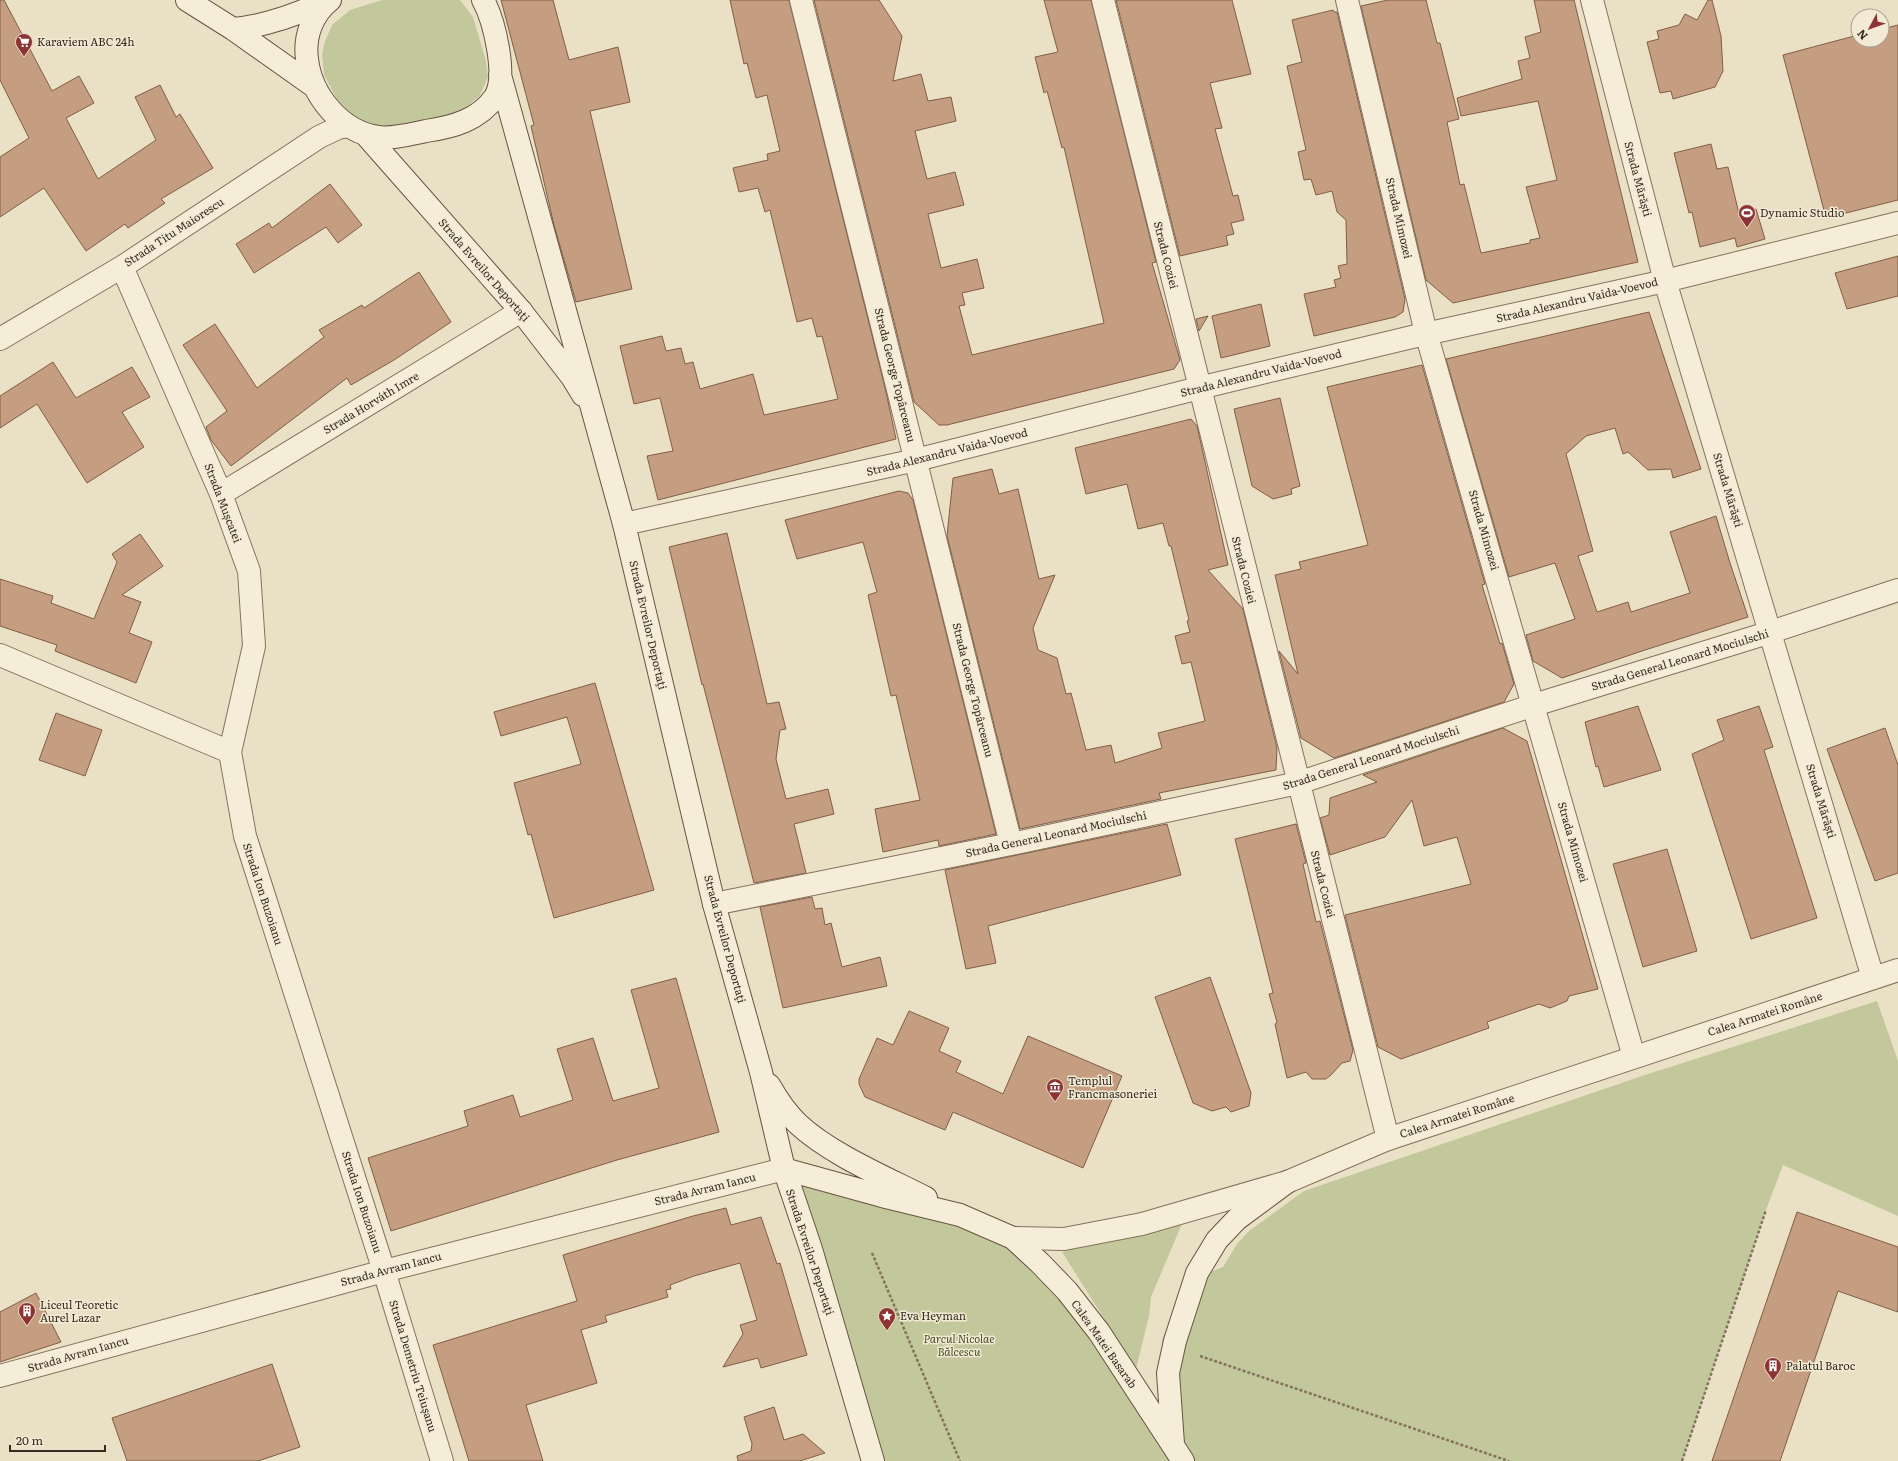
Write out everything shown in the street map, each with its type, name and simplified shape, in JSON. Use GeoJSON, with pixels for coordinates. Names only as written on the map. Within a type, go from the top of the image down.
{"type":"FeatureCollection","features":[{"type":"Feature","properties":{"kind":"street"},"geometry":{"type":"LineString","coordinates":[[187,0],[233,29],[314,87]]}},
{"type":"Feature","properties":{"kind":"street"},"geometry":{"type":"LineString","coordinates":[[233,29],[254,27],[274,22],[330,0]]}},
{"type":"Feature","properties":{"kind":"street"},"geometry":{"type":"LineString","coordinates":[[314,87],[308,67],[306,50],[307,36],[310,25],[330,0]]}},
{"type":"Feature","properties":{"kind":"street","name":"Strada George Topârceanu"},"geometry":{"type":"LineString","coordinates":[[800,0],[1011,844]]}},
{"type":"Feature","properties":{"kind":"street","name":"Strada Coziei"},"geometry":{"type":"LineString","coordinates":[[1102,0],[1388,1139]]}},
{"type":"Feature","properties":{"kind":"street","name":"Strada Mimozei"},"geometry":{"type":"LineString","coordinates":[[1347,0],[1426,333],[1634,1057]]}},
{"type":"Feature","properties":{"kind":"street","name":"Strada Mărăști"},"geometry":{"type":"LineString","coordinates":[[1592,0],[1665,280],[1873,978]]}},
{"type":"Feature","properties":{"kind":"street"},"geometry":{"type":"LineString","coordinates":[[357,130],[379,137],[395,136],[434,130],[471,120],[482,111],[495,96],[499,86],[500,75],[497,41],[486,3]]}},
{"type":"Feature","properties":{"kind":"street","name":"Strada Evreilor Deportaţi"},"geometry":{"type":"LineString","coordinates":[[500,75],[624,524],[714,904],[761,1072],[784,1170],[811,1249],[873,1461]]}},
{"type":"Feature","properties":{"kind":"street","name":"Strada Evreilor Deportaţi"},"geometry":{"type":"LineString","coordinates":[[314,87],[332,112],[357,130],[521,311],[572,376],[594,413]]}},
{"type":"Feature","properties":{"kind":"street","name":"Strada Titu Maiorescu"},"geometry":{"type":"LineString","coordinates":[[0,339],[122,267],[319,137],[338,128],[357,130]]}},
{"type":"Feature","properties":{"kind":"street","name":"Strada Alexandru Vaida-Voevod"},"geometry":{"type":"LineString","coordinates":[[624,524],[916,460],[1200,388],[1426,333],[1665,280],[1898,223]]}},
{"type":"Feature","properties":{"kind":"street","name":"Strada Mușcatei"},"geometry":{"type":"LineString","coordinates":[[122,267],[221,494],[249,571],[254,646],[230,752]]}},
{"type":"Feature","properties":{"kind":"street","name":"Strada Horváth Imre"},"geometry":{"type":"LineString","coordinates":[[221,494],[521,311]]}},
{"type":"Feature","properties":{"kind":"street","name":"Strada General Leonard Mociulschi"},"geometry":{"type":"LineString","coordinates":[[714,904],[1011,844],[1298,783],[1534,705],[1770,632],[1898,590]]}},
{"type":"Feature","properties":{"kind":"street"},"geometry":{"type":"LineString","coordinates":[[0,655],[230,752]]}},
{"type":"Feature","properties":{"kind":"street","name":"Strada Ion Buzoianu"},"geometry":{"type":"LineString","coordinates":[[230,752],[245,836],[384,1271]]}},
{"type":"Feature","properties":{"kind":"street","name":"Calea Armatei Române"},"geometry":{"type":"LineString","coordinates":[[1013,1238],[1064,1239],[1142,1224],[1287,1182],[1388,1139],[1898,970]]}},
{"type":"Feature","properties":{"kind":"street"},"geometry":{"type":"LineString","coordinates":[[761,1072],[781,1105],[798,1124],[820,1140],[858,1163],[960,1215]]}},
{"type":"Feature","properties":{"kind":"street","name":"Strada Avram Iancu"},"geometry":{"type":"LineString","coordinates":[[0,1376],[384,1271],[784,1170]]}},
{"type":"Feature","properties":{"kind":"street","name":"Calea Matei Basarab"},"geometry":{"type":"LineString","coordinates":[[784,1170],[960,1215],[1013,1238],[1040,1263],[1072,1297],[1099,1332],[1178,1453]]}},
{"type":"Feature","properties":{"kind":"street"},"geometry":{"type":"LineString","coordinates":[[1178,1453],[1168,1373],[1175,1341],[1197,1273],[1217,1240],[1237,1219],[1287,1182]]}},
{"type":"Feature","properties":{"kind":"street","name":"Strada Demetriu Teiușanu"},"geometry":{"type":"LineString","coordinates":[[384,1271],[442,1461]]}},
{"type":"Feature","properties":{"kind":"path"},"geometry":{"type":"LineString","coordinates":[[1682,1461],[1766,1210]]}},
{"type":"Feature","properties":{"kind":"path"},"geometry":{"type":"LineString","coordinates":[[872,1253],[960,1461]]}},
{"type":"Feature","properties":{"kind":"path"},"geometry":{"type":"LineString","coordinates":[[1196,1355],[1509,1461]]}},
{"type":"Feature","properties":{"kind":"green space"},"geometry":{"type":"Polygon","coordinates":[[[382,0],[460,0],[473,17],[486,61],[488,77],[480,95],[464,110],[445,118],[374,128],[356,119],[337,99],[324,75],[322,55],[325,41],[332,25],[350,10],[382,0]]]}},
{"type":"Feature","properties":{"kind":"green space","name":"Parcul Nicolae Bălcescu"},"geometry":{"type":"Polygon","coordinates":[[[1877,1001],[1898,1061],[1898,1216],[1783,1165],[1766,1210],[1682,1461],[873,1461],[784,1169],[1013,1238],[1172,1445],[1168,1373],[1162,1340],[1187,1281],[1223,1267],[1237,1244],[1249,1231],[1304,1191],[1645,1075],[1877,1001]]]}},
{"type":"Feature","properties":{"kind":"green space"},"geometry":{"type":"Polygon","coordinates":[[[1184,1219],[1151,1297],[1149,1316],[1136,1369],[1062,1252],[1184,1219]]]}},
{"type":"Feature","properties":{"kind":"building"},"geometry":{"type":"Polygon","coordinates":[[[0,0],[4,0],[52,91],[79,76],[94,103],[66,118],[98,179],[156,140],[135,97],[160,85],[176,117],[180,114],[213,168],[161,199],[165,203],[128,228],[125,224],[86,251],[44,188],[0,217],[0,157],[29,138],[0,80],[0,0]]]}},
{"type":"Feature","properties":{"kind":"building"},"geometry":{"type":"Polygon","coordinates":[[[501,0],[553,0],[569,60],[618,47],[630,102],[590,111],[632,289],[576,302],[554,225],[531,126],[534,125],[501,0]]]}},
{"type":"Feature","properties":{"kind":"building"},"geometry":{"type":"Polygon","coordinates":[[[730,0],[789,0],[886,392],[896,439],[658,500],[647,456],[673,451],[660,398],[634,404],[620,346],[662,336],[666,351],[681,348],[685,364],[693,362],[700,389],[753,374],[764,415],[838,399],[822,336],[817,337],[812,318],[797,322],[770,210],[765,212],[758,188],[739,192],[733,168],[768,160],[767,154],[780,151],[767,95],[756,98],[747,63],[744,64],[730,0]]]}},
{"type":"Feature","properties":{"kind":"building"},"geometry":{"type":"Polygon","coordinates":[[[814,0],[879,0],[902,36],[893,81],[921,74],[928,101],[951,97],[956,121],[915,131],[927,179],[955,172],[964,205],[928,214],[941,268],[977,259],[984,288],[962,293],[965,305],[959,306],[972,355],[1104,323],[1064,147],[1062,148],[1047,91],[1044,93],[1035,57],[1058,52],[1044,0],[1091,0],[1156,262],[1152,263],[1180,360],[1174,369],[947,425],[939,425],[914,402],[814,0]]]}},
{"type":"Feature","properties":{"kind":"building"},"geometry":{"type":"Polygon","coordinates":[[[1116,0],[1232,0],[1251,74],[1210,83],[1222,128],[1215,129],[1233,196],[1238,195],[1244,220],[1231,223],[1234,234],[1226,236],[1228,245],[1180,256],[1116,0]]]}},
{"type":"Feature","properties":{"kind":"building"},"geometry":{"type":"Polygon","coordinates":[[[1388,0],[1426,0],[1437,43],[1440,43],[1459,119],[1447,122],[1460,185],[1464,184],[1481,253],[1530,243],[1530,240],[1540,238],[1526,187],[1557,180],[1538,101],[1461,116],[1457,98],[1522,79],[1518,61],[1530,58],[1525,37],[1541,32],[1534,0],[1574,0],[1638,262],[1453,303],[1426,280],[1361,6],[1388,0]]]}},
{"type":"Feature","properties":{"kind":"building"},"geometry":{"type":"Polygon","coordinates":[[[1708,0],[1712,0],[1721,36],[1723,71],[1715,87],[1673,99],[1671,91],[1660,93],[1647,42],[1659,39],[1657,31],[1679,25],[1685,14],[1697,20],[1708,0]]]}},
{"type":"Feature","properties":{"kind":"building"},"geometry":{"type":"Polygon","coordinates":[[[1333,10],[1334,12],[1337,12],[1405,299],[1403,312],[1395,317],[1314,336],[1304,294],[1336,287],[1334,280],[1341,278],[1338,266],[1347,264],[1346,220],[1337,212],[1332,191],[1316,195],[1311,179],[1304,180],[1298,152],[1306,150],[1287,66],[1302,62],[1292,20],[1333,10]]]}},
{"type":"Feature","properties":{"kind":"building"},"geometry":{"type":"Polygon","coordinates":[[[1898,25],[1898,200],[1826,218],[1783,55],[1850,37],[1850,48],[1890,48],[1890,27],[1898,25]]]}},
{"type":"Feature","properties":{"kind":"building"},"geometry":{"type":"Polygon","coordinates":[[[1711,144],[1717,169],[1728,167],[1739,214],[1756,209],[1765,239],[1737,247],[1735,238],[1700,247],[1692,212],[1689,213],[1674,153],[1711,144]]]}},
{"type":"Feature","properties":{"kind":"building"},"geometry":{"type":"Polygon","coordinates":[[[330,184],[362,225],[338,243],[326,227],[254,273],[236,244],[269,223],[272,228],[330,184]]]}},
{"type":"Feature","properties":{"kind":"building"},"geometry":{"type":"Polygon","coordinates":[[[1898,256],[1898,296],[1847,309],[1835,273],[1898,256]]]}},
{"type":"Feature","properties":{"kind":"building"},"geometry":{"type":"Polygon","coordinates":[[[419,272],[451,322],[394,360],[351,385],[347,378],[231,466],[211,440],[206,427],[227,411],[183,345],[215,324],[257,388],[324,337],[319,330],[362,305],[364,308],[419,272]]]}},
{"type":"Feature","properties":{"kind":"building"},"geometry":{"type":"Polygon","coordinates":[[[1261,304],[1270,346],[1221,358],[1212,316],[1261,304]]]}},
{"type":"Feature","properties":{"kind":"building"},"geometry":{"type":"Polygon","coordinates":[[[1649,312],[1701,469],[1673,478],[1671,469],[1648,470],[1628,452],[1623,454],[1615,428],[1586,436],[1566,454],[1593,551],[1578,556],[1597,612],[1628,602],[1631,612],[1690,593],[1670,532],[1716,516],[1748,617],[1562,678],[1533,661],[1526,635],[1575,619],[1555,563],[1509,577],[1446,359],[1649,312]]]}},
{"type":"Feature","properties":{"kind":"building"},"geometry":{"type":"Polygon","coordinates":[[[1208,316],[1199,331],[1196,319],[1208,316]]]}},
{"type":"Feature","properties":{"kind":"building"},"geometry":{"type":"Polygon","coordinates":[[[53,362],[76,398],[132,367],[150,397],[122,412],[144,447],[87,483],[37,404],[0,428],[0,396],[53,362]]]}},
{"type":"Feature","properties":{"kind":"building"},"geometry":{"type":"Polygon","coordinates":[[[1422,365],[1485,584],[1482,585],[1514,684],[1504,702],[1334,758],[1301,738],[1279,651],[1298,674],[1275,575],[1301,569],[1299,562],[1368,545],[1327,387],[1422,365]]]}},
{"type":"Feature","properties":{"kind":"building"},"geometry":{"type":"Polygon","coordinates":[[[1280,398],[1300,486],[1291,489],[1292,494],[1273,499],[1252,486],[1234,409],[1280,398]]]}},
{"type":"Feature","properties":{"kind":"building"},"geometry":{"type":"Polygon","coordinates":[[[1191,419],[1197,426],[1228,565],[1208,570],[1243,609],[1277,748],[1276,770],[1159,793],[1161,799],[1020,829],[947,536],[953,478],[992,469],[999,494],[1018,489],[1039,579],[1055,575],[1033,628],[1038,650],[1057,658],[1066,694],[1071,693],[1086,750],[1111,745],[1115,763],[1162,748],[1158,733],[1205,721],[1191,662],[1182,664],[1175,636],[1190,632],[1187,621],[1189,620],[1171,546],[1169,546],[1163,523],[1138,529],[1127,484],[1086,494],[1075,448],[1191,419]]]}},
{"type":"Feature","properties":{"kind":"building"},"geometry":{"type":"Polygon","coordinates":[[[899,491],[908,493],[913,500],[996,834],[939,846],[938,840],[883,852],[875,809],[920,800],[896,695],[891,696],[868,595],[877,592],[863,542],[797,559],[785,520],[899,491]]]}},
{"type":"Feature","properties":{"kind":"building"},"geometry":{"type":"Polygon","coordinates":[[[727,533],[767,704],[779,702],[786,729],[780,730],[776,759],[786,799],[828,789],[834,814],[794,824],[806,873],[754,883],[703,684],[702,685],[669,547],[727,533]]]}},
{"type":"Feature","properties":{"kind":"building"},"geometry":{"type":"Polygon","coordinates":[[[140,534],[163,566],[122,595],[141,602],[129,633],[152,642],[136,683],[55,651],[57,645],[0,626],[0,579],[53,596],[51,603],[94,619],[117,562],[112,554],[140,534]]]}},
{"type":"Feature","properties":{"kind":"building"},"geometry":{"type":"Polygon","coordinates":[[[595,683],[654,890],[554,918],[531,834],[528,835],[514,783],[581,764],[567,717],[501,736],[494,712],[595,683]]]}},
{"type":"Feature","properties":{"kind":"building"},"geometry":{"type":"Polygon","coordinates":[[[1638,706],[1661,770],[1604,787],[1598,766],[1596,767],[1585,722],[1638,706]]]}},
{"type":"Feature","properties":{"kind":"building"},"geometry":{"type":"Polygon","coordinates":[[[1759,706],[1773,747],[1764,750],[1817,918],[1751,939],[1692,754],[1724,740],[1717,720],[1759,706]]]}},
{"type":"Feature","properties":{"kind":"building"},"geometry":{"type":"Polygon","coordinates":[[[56,713],[102,730],[85,776],[39,760],[56,713]]]}},
{"type":"Feature","properties":{"kind":"building"},"geometry":{"type":"Polygon","coordinates":[[[1503,728],[1527,741],[1598,989],[1569,996],[1567,1001],[1550,1008],[1539,1004],[1487,1022],[1489,1028],[1401,1059],[1378,1047],[1345,915],[1471,884],[1457,837],[1424,846],[1412,800],[1385,837],[1330,855],[1320,818],[1329,815],[1330,798],[1377,782],[1363,775],[1503,728]]]}},
{"type":"Feature","properties":{"kind":"building"},"geometry":{"type":"Polygon","coordinates":[[[1885,728],[1898,765],[1898,873],[1875,881],[1827,749],[1885,728]]]}},
{"type":"Feature","properties":{"kind":"building"},"geometry":{"type":"Polygon","coordinates":[[[1167,824],[1181,875],[988,926],[996,963],[966,969],[945,870],[1167,824]]]}},
{"type":"Feature","properties":{"kind":"building"},"geometry":{"type":"Polygon","coordinates":[[[1296,824],[1306,863],[1303,864],[1316,922],[1320,921],[1353,1050],[1350,1061],[1342,1063],[1326,1079],[1312,1079],[1306,1072],[1287,1078],[1275,1024],[1277,1022],[1269,994],[1273,993],[1235,839],[1296,824]]]}},
{"type":"Feature","properties":{"kind":"building"},"geometry":{"type":"Polygon","coordinates":[[[1667,849],[1697,951],[1643,967],[1613,864],[1667,849]]]}},
{"type":"Feature","properties":{"kind":"building"},"geometry":{"type":"Polygon","coordinates":[[[812,897],[815,909],[822,908],[825,925],[831,923],[842,967],[880,957],[887,986],[783,1008],[760,907],[812,897]]]}},
{"type":"Feature","properties":{"kind":"building"},"geometry":{"type":"Polygon","coordinates":[[[1210,977],[1251,1093],[1249,1106],[1231,1112],[1226,1107],[1212,1111],[1193,1103],[1155,997],[1210,977]]]}},
{"type":"Feature","properties":{"kind":"building"},"geometry":{"type":"Polygon","coordinates":[[[676,978],[719,1132],[617,1160],[391,1231],[368,1158],[468,1126],[464,1111],[513,1095],[520,1117],[573,1100],[557,1049],[593,1038],[613,1101],[659,1088],[631,990],[676,978]]]}},
{"type":"Feature","properties":{"kind":"building"},"geometry":{"type":"Polygon","coordinates":[[[909,1011],[949,1028],[939,1051],[961,1061],[956,1072],[1003,1094],[1028,1036],[1122,1076],[1083,1168],[953,1112],[945,1130],[865,1097],[859,1084],[859,1079],[877,1038],[893,1045],[909,1011]]]}},
{"type":"Feature","properties":{"kind":"building"},"geometry":{"type":"Polygon","coordinates":[[[726,1208],[731,1225],[761,1217],[777,1264],[780,1263],[807,1355],[761,1368],[758,1358],[723,1367],[743,1334],[740,1325],[757,1320],[740,1263],[694,1276],[670,1285],[671,1289],[666,1290],[668,1297],[605,1316],[607,1322],[581,1330],[597,1383],[526,1405],[543,1461],[469,1461],[433,1345],[577,1301],[563,1255],[693,1216],[726,1208]]]}},
{"type":"Feature","properties":{"kind":"building","name":"Palatul Baroc"},"geometry":{"type":"Polygon","coordinates":[[[1797,1212],[1898,1247],[1898,1312],[1838,1291],[1780,1461],[1712,1461],[1797,1212]]]}},
{"type":"Feature","properties":{"kind":"building","name":"Liceul Teoretic Aurel Lazar"},"geometry":{"type":"Polygon","coordinates":[[[36,1293],[61,1342],[0,1362],[0,1312],[36,1293]]]}},
{"type":"Feature","properties":{"kind":"building"},"geometry":{"type":"Polygon","coordinates":[[[272,1364],[300,1447],[258,1461],[127,1461],[112,1418],[272,1364]]]}},
{"type":"Feature","properties":{"kind":"building"},"geometry":{"type":"Polygon","coordinates":[[[774,1407],[784,1440],[803,1434],[825,1453],[800,1461],[738,1461],[737,1456],[751,1451],[752,1444],[744,1417],[774,1407]]]}},
{"type":"Feature","properties":{"kind":"place","name":"Karaviem ABC 24h"},"geometry":{"type":"Point","coordinates":[24,57]}},
{"type":"Feature","properties":{"kind":"place","name":"Dynamic Studio"},"geometry":{"type":"Point","coordinates":[1747,228]}},
{"type":"Feature","properties":{"kind":"place","name":"Templul Francmasoneriei"},"geometry":{"type":"Point","coordinates":[1055,1102]}},
{"type":"Feature","properties":{"kind":"place","name":"Liceul Teoretic Aurel Lazar"},"geometry":{"type":"Point","coordinates":[27,1326]}},
{"type":"Feature","properties":{"kind":"place","name":"Eva Heyman"},"geometry":{"type":"Point","coordinates":[887,1331]}},
{"type":"Feature","properties":{"kind":"place","name":"Palatul Baroc"},"geometry":{"type":"Point","coordinates":[1773,1381]}}]}
